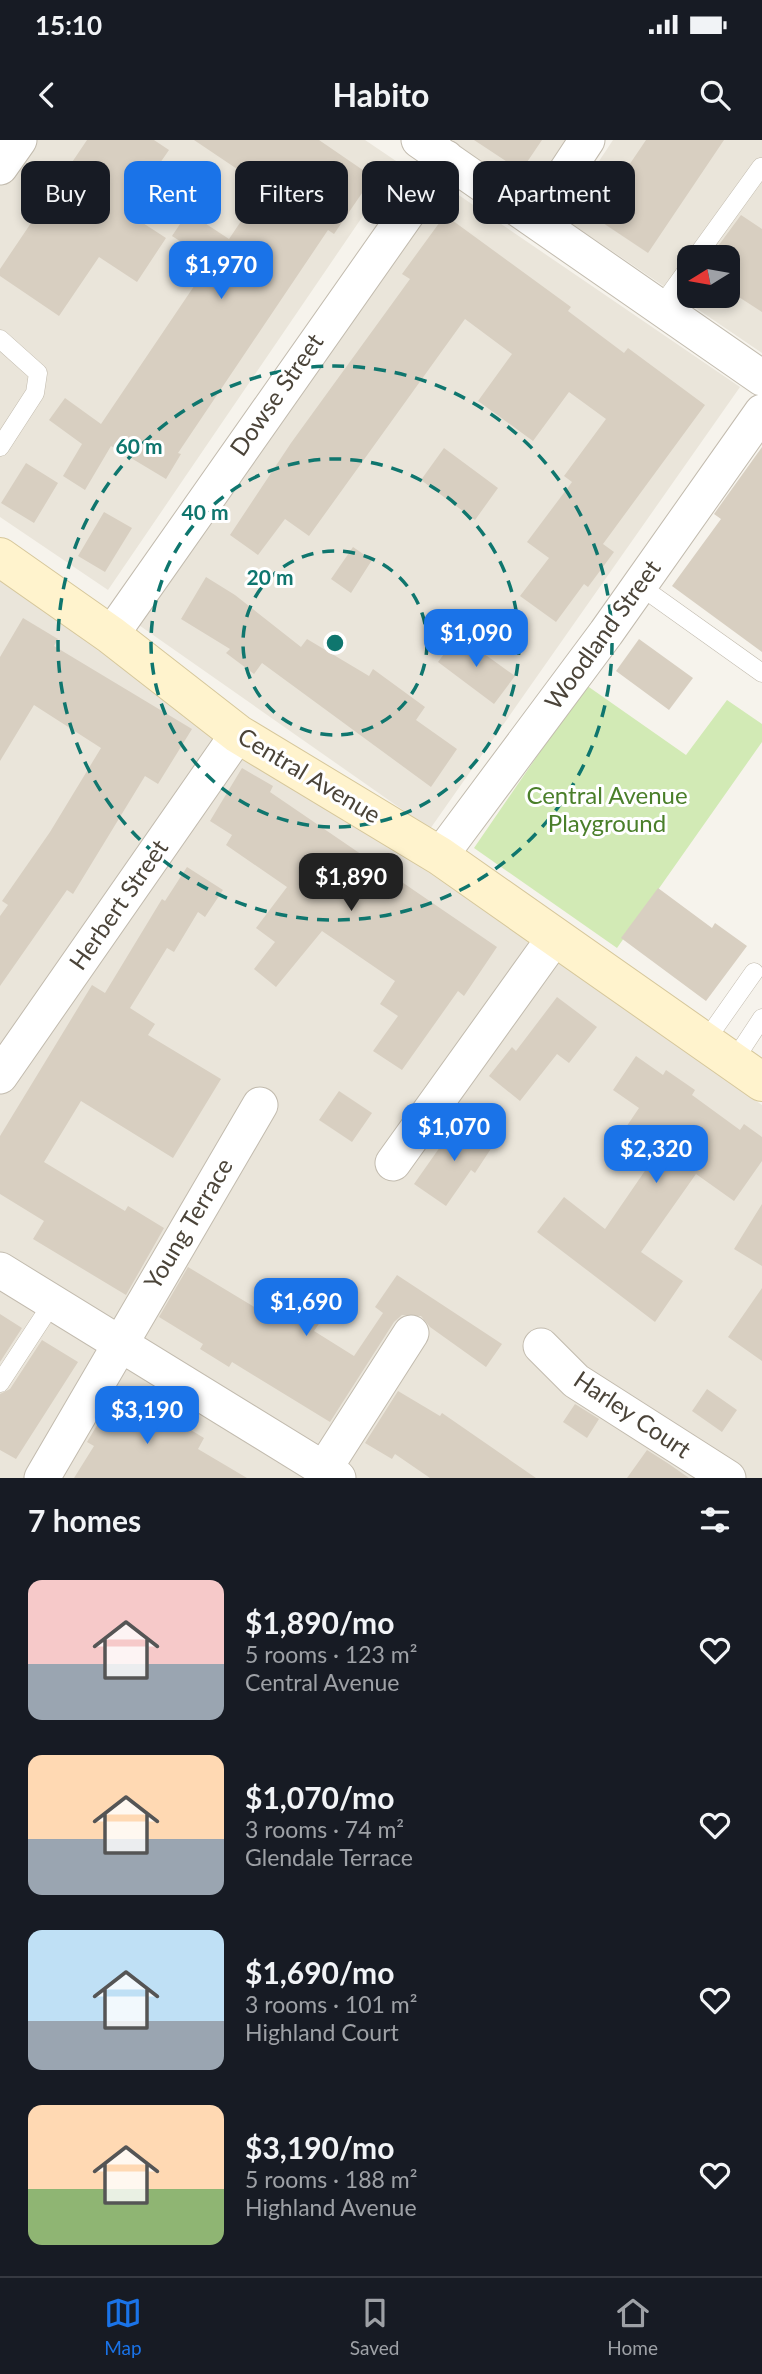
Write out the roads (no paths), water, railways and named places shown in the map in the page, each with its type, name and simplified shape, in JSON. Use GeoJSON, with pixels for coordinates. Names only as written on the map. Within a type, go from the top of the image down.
{"type":"FeatureCollection","features":[{"type":"Feature","properties":{"kind":"street"},"geometry":{"type":"LineString","coordinates":[[0,167],[19,140]]}},
{"type":"Feature","properties":{"kind":"street"},"geometry":{"type":"LineString","coordinates":[[573,161],[587,140]]}},
{"type":"Feature","properties":{"kind":"street"},"geometry":{"type":"LineString","coordinates":[[432,149],[473,177]]}},
{"type":"Feature","properties":{"kind":"street","name":"Dowse Street"},"geometry":{"type":"LineString","coordinates":[[111,635],[432,149]]}},
{"type":"Feature","properties":{"kind":"street"},"geometry":{"type":"LineString","coordinates":[[542,224],[662,305],[762,378]]}},
{"type":"Feature","properties":{"kind":"street","name":"Woodland Street"},"geometry":{"type":"LineString","coordinates":[[440,856],[640,586],[762,412]]}},
{"type":"Feature","properties":{"kind":"street","name":"Central Avenue"},"geometry":{"type":"LineString","coordinates":[[4,566],[111,635],[238,734],[440,856],[733,1063]]}},
{"type":"Feature","properties":{"kind":"street","name":"Herbert Street"},"geometry":{"type":"LineString","coordinates":[[0,1076],[238,734]]}},
{"type":"Feature","properties":{"kind":"street"},"geometry":{"type":"LineString","coordinates":[[393,1163],[555,937]]}},
{"type":"Feature","properties":{"kind":"street","name":"Young Terrace"},"geometry":{"type":"LineString","coordinates":[[42,1478],[260,1105]]}},
{"type":"Feature","properties":{"kind":"street"},"geometry":{"type":"LineString","coordinates":[[0,1270],[331,1474],[411,1333]]}},
{"type":"Feature","properties":{"kind":"street","name":"Harley Court"},"geometry":{"type":"LineString","coordinates":[[541,1346],[576,1381],[728,1478]]}},
{"type":"Feature","properties":{"kind":"lane"},"geometry":{"type":"LineString","coordinates":[[705,245],[761,167]]}},
{"type":"Feature","properties":{"kind":"lane"},"geometry":{"type":"LineString","coordinates":[[662,305],[677,284]]}},
{"type":"Feature","properties":{"kind":"lane"},"geometry":{"type":"LineString","coordinates":[[0,339],[38,373],[35,393],[0,447]]}},
{"type":"Feature","properties":{"kind":"lane"},"geometry":{"type":"LineString","coordinates":[[640,586],[762,673]]}},
{"type":"Feature","properties":{"kind":"lane"},"geometry":{"type":"LineString","coordinates":[[733,1063],[754,972]]}},
{"type":"Feature","properties":{"kind":"lane"},"geometry":{"type":"LineString","coordinates":[[733,1063],[762,1018]]}},
{"type":"Feature","properties":{"kind":"lane"},"geometry":{"type":"LineString","coordinates":[[0,1383],[53,1303]]}},
{"type":"Feature","properties":{"kind":"park label","name":"Central Avenue Playground"},"geometry":{"type":"Point","coordinates":[607,810]}}]}
